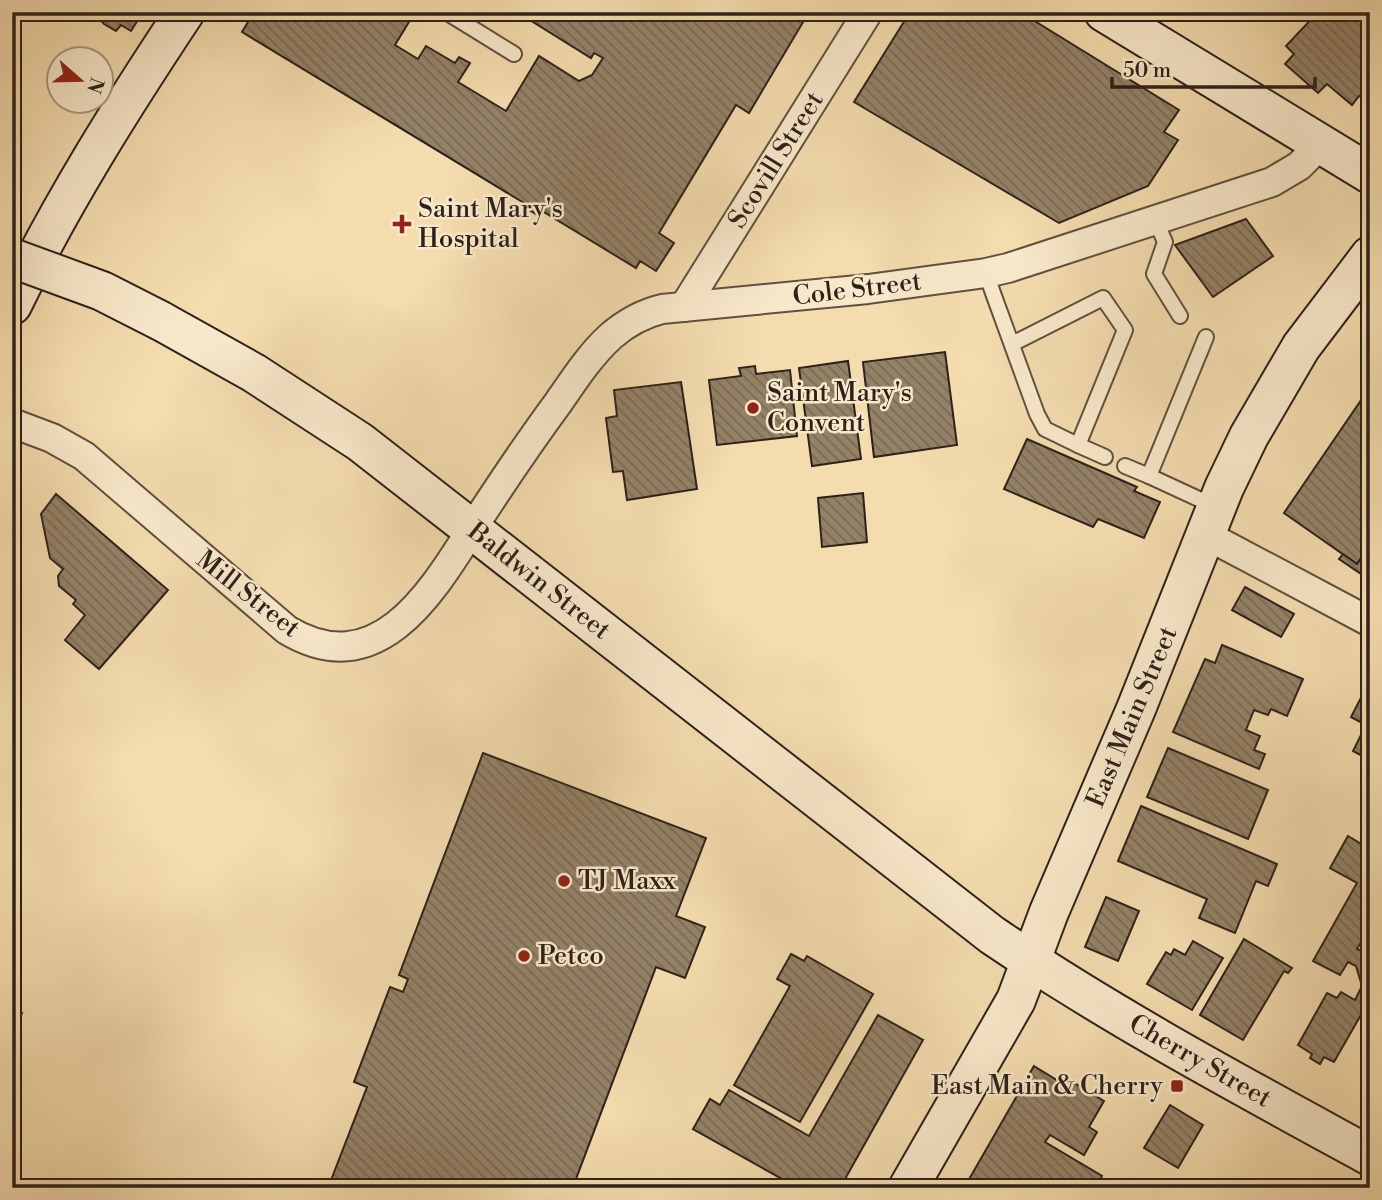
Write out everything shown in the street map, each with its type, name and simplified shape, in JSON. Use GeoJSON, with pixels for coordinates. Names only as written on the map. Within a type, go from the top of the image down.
{"type":"FeatureCollection","features":[{"type":"Feature","properties":{"kind":"main road"},"geometry":{"type":"LineString","coordinates":[[12,305],[60,210],[93,153],[185,12]]}},
{"type":"Feature","properties":{"kind":"main road"},"geometry":{"type":"LineString","coordinates":[[1104,12],[1370,174]]}},
{"type":"Feature","properties":{"kind":"main road","name":"East Main Street"},"geometry":{"type":"LineString","coordinates":[[908,1188],[1007,1018],[1211,521],[1249,436],[1274,389],[1327,310],[1370,256]]}},
{"type":"Feature","properties":{"kind":"main road","name":"Baldwin Street"},"geometry":{"type":"LineString","coordinates":[[12,258],[102,291],[161,321],[254,373],[360,442],[954,907],[1031,962]]}},
{"type":"Feature","properties":{"kind":"main road","name":"Cherry Street"},"geometry":{"type":"LineString","coordinates":[[1031,962],[1170,1045],[1370,1156]]}},
{"type":"Feature","properties":{"kind":"street","name":"Scovill Street"},"geometry":{"type":"LineString","coordinates":[[684,307],[868,12]]}},
{"type":"Feature","properties":{"kind":"street","name":"Cole Street"},"geometry":{"type":"LineString","coordinates":[[473,529],[571,384],[609,338],[625,325],[650,312],[868,289],[1008,268],[1272,182],[1299,166],[1321,144]]}},
{"type":"Feature","properties":{"kind":"street","name":"Mill Street"},"geometry":{"type":"LineString","coordinates":[[12,423],[52,438],[84,456],[262,610],[287,630],[313,643],[336,646],[358,643],[397,625],[430,593],[473,529]]}},
{"type":"Feature","properties":{"kind":"street"},"geometry":{"type":"LineString","coordinates":[[1211,521],[1370,622]]}},
{"type":"Feature","properties":{"kind":"lane"},"geometry":{"type":"LineString","coordinates":[[446,12],[514,54]]}},
{"type":"Feature","properties":{"kind":"lane"},"geometry":{"type":"LineString","coordinates":[[1155,219],[1165,242],[1154,274],[1180,316]]}},
{"type":"Feature","properties":{"kind":"lane"},"geometry":{"type":"LineString","coordinates":[[986,273],[1045,429],[1105,457]]}},
{"type":"Feature","properties":{"kind":"lane"},"geometry":{"type":"LineString","coordinates":[[1012,344],[1103,298],[1125,330],[1078,445]]}},
{"type":"Feature","properties":{"kind":"lane"},"geometry":{"type":"LineString","coordinates":[[1149,476],[1206,337]]}},
{"type":"Feature","properties":{"kind":"lane"},"geometry":{"type":"LineString","coordinates":[[1125,466],[1149,476],[1211,521]]}},
{"type":"Feature","properties":{"kind":"building"},"geometry":{"type":"Polygon","coordinates":[[[93,12],[143,12],[131,31],[121,25],[116,31],[104,24],[93,12]]]}},
{"type":"Feature","properties":{"kind":"building"},"geometry":{"type":"Polygon","coordinates":[[[254,12],[339,12],[348,18],[352,12],[415,12],[395,45],[418,59],[426,46],[455,63],[459,57],[470,63],[458,82],[506,111],[539,56],[579,81],[592,75],[603,58],[594,53],[591,58],[517,12],[809,12],[749,113],[736,105],[659,233],[674,243],[656,271],[640,261],[636,268],[542,211],[539,216],[526,208],[524,203],[242,32],[254,12]]]}},
{"type":"Feature","properties":{"kind":"building"},"geometry":{"type":"Polygon","coordinates":[[[910,12],[1020,12],[1179,110],[1164,132],[1178,140],[1148,186],[1059,223],[854,102],[910,12]]]}},
{"type":"Feature","properties":{"kind":"building"},"geometry":{"type":"Polygon","coordinates":[[[1318,12],[1370,12],[1370,100],[1359,96],[1352,105],[1327,84],[1318,93],[1285,64],[1294,54],[1286,46],[1318,12]]]}},
{"type":"Feature","properties":{"kind":"building"},"geometry":{"type":"Polygon","coordinates":[[[1246,219],[1273,256],[1213,297],[1175,245],[1246,219]]]}},
{"type":"Feature","properties":{"kind":"building"},"geometry":{"type":"Polygon","coordinates":[[[945,352],[957,445],[874,457],[863,362],[945,352]]]}},
{"type":"Feature","properties":{"kind":"building"},"geometry":{"type":"Polygon","coordinates":[[[848,361],[861,459],[812,466],[799,368],[848,361]]]}},
{"type":"Feature","properties":{"kind":"building","name":"Saint Mary's Convent"},"geometry":{"type":"Polygon","coordinates":[[[755,366],[756,374],[790,370],[797,436],[717,445],[709,380],[741,376],[739,368],[755,366]]]}},
{"type":"Feature","properties":{"kind":"building"},"geometry":{"type":"Polygon","coordinates":[[[681,382],[697,489],[627,500],[623,471],[613,472],[606,418],[617,416],[614,390],[681,382]]]}},
{"type":"Feature","properties":{"kind":"building"},"geometry":{"type":"Polygon","coordinates":[[[1370,387],[1370,545],[1357,564],[1284,513],[1370,387]]]}},
{"type":"Feature","properties":{"kind":"building"},"geometry":{"type":"Polygon","coordinates":[[[1027,439],[1137,487],[1134,491],[1160,502],[1144,538],[1098,519],[1093,527],[1004,489],[1027,439]]]}},
{"type":"Feature","properties":{"kind":"building"},"geometry":{"type":"Polygon","coordinates":[[[863,493],[867,542],[822,547],[818,498],[863,493]]]}},
{"type":"Feature","properties":{"kind":"building"},"geometry":{"type":"Polygon","coordinates":[[[56,494],[168,590],[99,669],[65,640],[85,615],[73,604],[76,600],[59,586],[58,576],[63,569],[50,558],[41,514],[56,494]]]}},
{"type":"Feature","properties":{"kind":"building"},"geometry":{"type":"Polygon","coordinates":[[[1370,545],[1370,580],[1339,559],[1343,554],[1357,564],[1370,545]]]}},
{"type":"Feature","properties":{"kind":"building"},"geometry":{"type":"Polygon","coordinates":[[[1245,587],[1294,614],[1281,637],[1232,610],[1245,587]]]}},
{"type":"Feature","properties":{"kind":"building"},"geometry":{"type":"Polygon","coordinates":[[[1222,645],[1303,679],[1287,716],[1271,709],[1268,715],[1254,710],[1246,730],[1260,736],[1254,750],[1265,754],[1259,769],[1173,732],[1205,659],[1215,663],[1222,645]]]}},
{"type":"Feature","properties":{"kind":"building"},"geometry":{"type":"Polygon","coordinates":[[[1368,684],[1370,760],[1353,751],[1366,725],[1351,717],[1368,684]]]}},
{"type":"Feature","properties":{"kind":"building"},"geometry":{"type":"Polygon","coordinates":[[[1168,748],[1268,790],[1248,839],[1147,797],[1168,748]]]}},
{"type":"Feature","properties":{"kind":"building"},"geometry":{"type":"Polygon","coordinates":[[[483,753],[706,838],[676,916],[705,927],[685,978],[656,967],[573,1187],[576,1188],[328,1188],[367,1087],[354,1082],[390,987],[403,992],[408,979],[399,975],[483,753]]]}},
{"type":"Feature","properties":{"kind":"building"},"geometry":{"type":"Polygon","coordinates":[[[1141,806],[1277,864],[1268,886],[1256,881],[1235,933],[1199,918],[1207,899],[1118,861],[1141,806]]]}},
{"type":"Feature","properties":{"kind":"building"},"geometry":{"type":"Polygon","coordinates":[[[1348,836],[1370,849],[1370,927],[1357,949],[1370,954],[1370,984],[1362,989],[1370,993],[1370,999],[1334,1062],[1324,1057],[1320,1064],[1310,1058],[1312,1054],[1298,1045],[1327,993],[1337,998],[1341,992],[1355,1000],[1362,986],[1356,966],[1348,962],[1340,975],[1313,961],[1357,883],[1330,868],[1348,836]]]}},
{"type":"Feature","properties":{"kind":"building"},"geometry":{"type":"Polygon","coordinates":[[[1106,897],[1139,911],[1118,961],[1085,947],[1106,897]]]}},
{"type":"Feature","properties":{"kind":"building"},"geometry":{"type":"Polygon","coordinates":[[[1244,939],[1292,968],[1288,973],[1284,971],[1243,1040],[1200,1015],[1244,939]]]}},
{"type":"Feature","properties":{"kind":"building"},"geometry":{"type":"Polygon","coordinates":[[[1193,941],[1223,958],[1192,1010],[1147,984],[1166,952],[1171,955],[1174,949],[1185,955],[1193,941]]]}},
{"type":"Feature","properties":{"kind":"building"},"geometry":{"type":"Polygon","coordinates":[[[791,954],[804,961],[807,956],[873,994],[800,1122],[734,1085],[790,986],[777,979],[791,954]]]}},
{"type":"Feature","properties":{"kind":"building"},"geometry":{"type":"Polygon","coordinates":[[[12,1009],[22,1013],[12,1036],[12,1009]]]}},
{"type":"Feature","properties":{"kind":"building"},"geometry":{"type":"Polygon","coordinates":[[[878,1015],[923,1040],[840,1188],[798,1188],[693,1129],[710,1099],[720,1105],[729,1090],[809,1136],[878,1015]]]}},
{"type":"Feature","properties":{"kind":"building"},"geometry":{"type":"Polygon","coordinates":[[[1034,1066],[1060,1082],[1063,1076],[1104,1101],[1089,1127],[1097,1132],[1084,1155],[1050,1135],[1045,1142],[1102,1176],[1096,1188],[964,1188],[1034,1066]]]}},
{"type":"Feature","properties":{"kind":"building"},"geometry":{"type":"Polygon","coordinates":[[[1170,1105],[1203,1125],[1178,1168],[1144,1148],[1170,1105]]]}},
{"type":"Feature","properties":{"kind":"place","name":"Saint Mary's Hospital"},"geometry":{"type":"Point","coordinates":[402,224]}},
{"type":"Feature","properties":{"kind":"place","name":"Saint Mary's Convent"},"geometry":{"type":"Point","coordinates":[753,408]}},
{"type":"Feature","properties":{"kind":"place","name":"TJ Maxx"},"geometry":{"type":"Point","coordinates":[564,881]}},
{"type":"Feature","properties":{"kind":"place","name":"Petco"},"geometry":{"type":"Point","coordinates":[524,956]}},
{"type":"Feature","properties":{"kind":"place","name":"East Main & Cherry"},"geometry":{"type":"Point","coordinates":[1177,1086]}}]}
